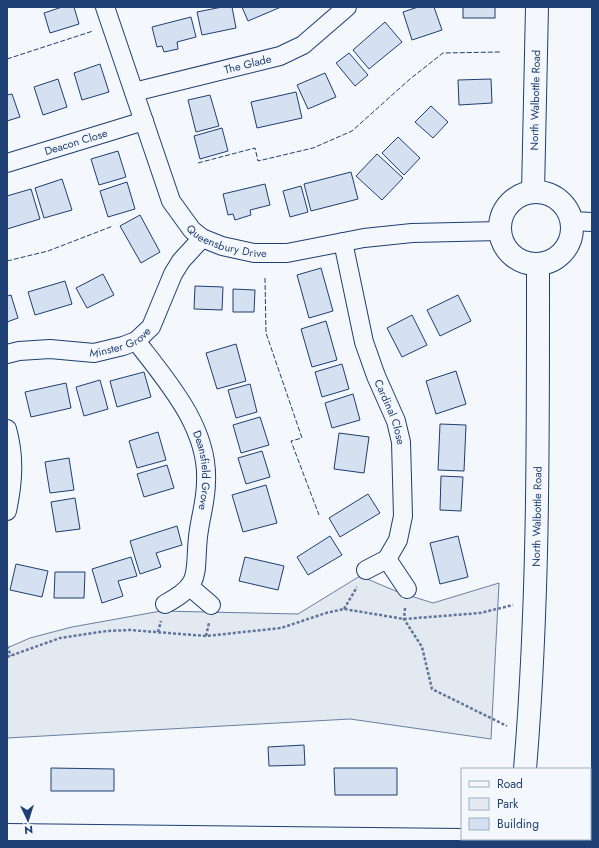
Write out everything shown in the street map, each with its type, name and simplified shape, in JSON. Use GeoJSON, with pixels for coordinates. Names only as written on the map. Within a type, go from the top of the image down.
{"type":"FeatureCollection","features":[{"type":"Feature","properties":{"kind":"street","name":"Queensbury Drive"},"geometry":{"type":"LineString","coordinates":[[105,7],[171,201],[192,230],[202,238],[222,246],[254,254],[286,253],[364,238],[412,233],[500,231]]}},
{"type":"Feature","properties":{"kind":"street","name":"The Glade"},"geometry":{"type":"LineString","coordinates":[[134,92],[280,56],[303,46],[347,7]]}},
{"type":"Feature","properties":{"kind":"street","name":"North Walbottle Road"},"geometry":{"type":"LineString","coordinates":[[533,192],[537,7]]}},
{"type":"Feature","properties":{"kind":"street","name":"Deacon Close"},"geometry":{"type":"LineString","coordinates":[[7,163],[144,121]]}},
{"type":"Feature","properties":{"kind":"street"},"geometry":{"type":"LineString","coordinates":[[533,192],[546,193],[557,199],[582,222],[569,244],[561,254],[550,261],[538,264],[524,262],[512,255],[504,244],[500,231],[502,217],[508,205],[520,196],[533,192]]}},
{"type":"Feature","properties":{"kind":"street","name":"Minster Grove"},"geometry":{"type":"LineString","coordinates":[[7,354],[19,351],[50,349],[94,353],[123,346],[136,341],[151,327],[173,274],[181,261],[202,238]]}},
{"type":"Feature","properties":{"kind":"street","name":"Cardinal Close"},"geometry":{"type":"LineString","coordinates":[[344,242],[364,342],[376,376],[396,421],[401,442],[403,516],[398,540],[387,559]]}},
{"type":"Feature","properties":{"kind":"street","name":"North Walbottle Road"},"geometry":{"type":"LineString","coordinates":[[525,768],[528,737],[538,504],[538,264]]}},
{"type":"Feature","properties":{"kind":"street","name":"Deansfield Grove"},"geometry":{"type":"LineString","coordinates":[[136,341],[177,394],[195,427],[203,457],[207,481],[199,526],[197,568],[194,581],[190,587]]}},
{"type":"Feature","properties":{"kind":"street"},"geometry":{"type":"LineString","coordinates":[[7,429],[11,443],[13,470],[7,511]]}},
{"type":"Feature","properties":{"kind":"street"},"geometry":{"type":"LineString","coordinates":[[366,570],[387,559],[408,589]]}},
{"type":"Feature","properties":{"kind":"street"},"geometry":{"type":"LineString","coordinates":[[165,604],[180,596],[190,587],[212,605]]}},
{"type":"Feature","properties":{"kind":"street"},"geometry":{"type":"LineString","coordinates":[[7,833],[461,838]]}},
{"type":"Feature","properties":{"kind":"path"},"geometry":{"type":"LineString","coordinates":[[344,609],[366,570]]}},
{"type":"Feature","properties":{"kind":"path"},"geometry":{"type":"LineString","coordinates":[[408,589],[404,619],[422,647],[432,689],[528,737]]}},
{"type":"Feature","properties":{"kind":"path"},"geometry":{"type":"LineString","coordinates":[[7,657],[60,638],[93,633],[130,630],[206,636],[281,628],[326,612],[344,609],[404,619],[480,613],[515,605],[534,603]]}},
{"type":"Feature","properties":{"kind":"path"},"geometry":{"type":"LineString","coordinates":[[7,646],[11,656]]}},
{"type":"Feature","properties":{"kind":"green space"},"geometry":{"type":"Polygon","coordinates":[[[360,576],[398,592],[433,603],[499,583],[491,739],[350,719],[7,738],[7,648],[30,638],[72,627],[161,611],[298,614],[360,576]]]}},
{"type":"Feature","properties":{"kind":"building"},"geometry":{"type":"Polygon","coordinates":[[[62,7],[74,7],[79,24],[50,33],[44,13],[62,7]]]}},
{"type":"Feature","properties":{"kind":"building"},"geometry":{"type":"Polygon","coordinates":[[[222,7],[232,7],[236,28],[202,35],[197,12],[222,7]]]}},
{"type":"Feature","properties":{"kind":"building"},"geometry":{"type":"Polygon","coordinates":[[[242,7],[281,7],[248,21],[242,7]]]}},
{"type":"Feature","properties":{"kind":"building"},"geometry":{"type":"Polygon","coordinates":[[[418,7],[434,7],[442,30],[412,40],[403,12],[418,7]]]}},
{"type":"Feature","properties":{"kind":"building"},"geometry":{"type":"Polygon","coordinates":[[[463,7],[495,7],[495,18],[463,18],[463,7]]]}},
{"type":"Feature","properties":{"kind":"building"},"geometry":{"type":"Polygon","coordinates":[[[191,17],[196,37],[177,42],[178,49],[164,52],[162,46],[157,47],[152,27],[191,17]]]}},
{"type":"Feature","properties":{"kind":"building"},"geometry":{"type":"Polygon","coordinates":[[[385,22],[402,42],[369,69],[353,50],[385,22]]]}},
{"type":"Feature","properties":{"kind":"building"},"geometry":{"type":"Polygon","coordinates":[[[349,53],[368,75],[355,86],[336,63],[349,53]]]}},
{"type":"Feature","properties":{"kind":"building"},"geometry":{"type":"Polygon","coordinates":[[[100,64],[109,92],[82,100],[74,73],[100,64]]]}},
{"type":"Feature","properties":{"kind":"building"},"geometry":{"type":"Polygon","coordinates":[[[325,73],[336,97],[308,109],[297,85],[325,73]]]}},
{"type":"Feature","properties":{"kind":"building"},"geometry":{"type":"Polygon","coordinates":[[[58,79],[67,107],[43,115],[34,87],[58,79]]]}},
{"type":"Feature","properties":{"kind":"building"},"geometry":{"type":"Polygon","coordinates":[[[491,79],[492,103],[459,105],[458,80],[491,79]]]}},
{"type":"Feature","properties":{"kind":"building"},"geometry":{"type":"Polygon","coordinates":[[[296,92],[302,118],[257,128],[251,102],[296,92]]]}},
{"type":"Feature","properties":{"kind":"building"},"geometry":{"type":"Polygon","coordinates":[[[12,94],[20,117],[7,121],[7,95],[12,94]]]}},
{"type":"Feature","properties":{"kind":"building"},"geometry":{"type":"Polygon","coordinates":[[[210,95],[219,126],[196,132],[188,100],[210,95]]]}},
{"type":"Feature","properties":{"kind":"building"},"geometry":{"type":"Polygon","coordinates":[[[431,106],[448,122],[433,138],[415,122],[431,106]]]}},
{"type":"Feature","properties":{"kind":"building"},"geometry":{"type":"Polygon","coordinates":[[[222,128],[228,151],[200,159],[194,136],[222,128]]]}},
{"type":"Feature","properties":{"kind":"building"},"geometry":{"type":"Polygon","coordinates":[[[398,137],[420,158],[404,175],[382,153],[398,137]]]}},
{"type":"Feature","properties":{"kind":"building"},"geometry":{"type":"Polygon","coordinates":[[[118,151],[126,177],[99,185],[91,159],[118,151]]]}},
{"type":"Feature","properties":{"kind":"building"},"geometry":{"type":"Polygon","coordinates":[[[377,154],[403,178],[382,200],[356,176],[377,154]]]}},
{"type":"Feature","properties":{"kind":"building"},"geometry":{"type":"Polygon","coordinates":[[[351,172],[358,199],[311,211],[304,184],[351,172]]]}},
{"type":"Feature","properties":{"kind":"building"},"geometry":{"type":"Polygon","coordinates":[[[62,179],[72,210],[44,218],[35,188],[62,179]]]}},
{"type":"Feature","properties":{"kind":"building"},"geometry":{"type":"Polygon","coordinates":[[[127,182],[135,209],[108,217],[100,191],[127,182]]]}},
{"type":"Feature","properties":{"kind":"building"},"geometry":{"type":"Polygon","coordinates":[[[265,184],[270,205],[250,210],[251,215],[235,220],[233,214],[228,215],[223,194],[265,184]]]}},
{"type":"Feature","properties":{"kind":"building"},"geometry":{"type":"Polygon","coordinates":[[[301,186],[308,212],[290,217],[283,191],[301,186]]]}},
{"type":"Feature","properties":{"kind":"building"},"geometry":{"type":"Polygon","coordinates":[[[31,189],[40,219],[7,229],[7,196],[31,189]]]}},
{"type":"Feature","properties":{"kind":"building"},"geometry":{"type":"Polygon","coordinates":[[[140,215],[160,252],[141,263],[120,226],[140,215]]]}},
{"type":"Feature","properties":{"kind":"building"},"geometry":{"type":"Polygon","coordinates":[[[321,268],[333,311],[309,318],[297,275],[321,268]]]}},
{"type":"Feature","properties":{"kind":"building"},"geometry":{"type":"Polygon","coordinates":[[[103,274],[114,295],[87,308],[76,288],[103,274]]]}},
{"type":"Feature","properties":{"kind":"building"},"geometry":{"type":"Polygon","coordinates":[[[65,281],[72,304],[35,315],[28,292],[65,281]]]}},
{"type":"Feature","properties":{"kind":"building"},"geometry":{"type":"Polygon","coordinates":[[[195,286],[223,287],[222,310],[194,309],[195,286]]]}},
{"type":"Feature","properties":{"kind":"building"},"geometry":{"type":"Polygon","coordinates":[[[233,289],[255,290],[254,312],[233,312],[233,289]]]}},
{"type":"Feature","properties":{"kind":"building"},"geometry":{"type":"Polygon","coordinates":[[[11,295],[18,318],[7,322],[7,296],[11,295]]]}},
{"type":"Feature","properties":{"kind":"building"},"geometry":{"type":"Polygon","coordinates":[[[458,295],[471,321],[440,336],[427,310],[458,295]]]}},
{"type":"Feature","properties":{"kind":"building"},"geometry":{"type":"Polygon","coordinates":[[[412,315],[427,345],[402,357],[387,328],[412,315]]]}},
{"type":"Feature","properties":{"kind":"building"},"geometry":{"type":"Polygon","coordinates":[[[326,321],[337,360],[312,367],[301,329],[326,321]]]}},
{"type":"Feature","properties":{"kind":"building"},"geometry":{"type":"Polygon","coordinates":[[[236,344],[246,381],[217,389],[206,353],[236,344]]]}},
{"type":"Feature","properties":{"kind":"building"},"geometry":{"type":"Polygon","coordinates":[[[342,364],[349,389],[322,397],[315,372],[342,364]]]}},
{"type":"Feature","properties":{"kind":"building"},"geometry":{"type":"Polygon","coordinates":[[[456,371],[466,404],[436,414],[426,381],[456,371]]]}},
{"type":"Feature","properties":{"kind":"building"},"geometry":{"type":"Polygon","coordinates":[[[144,372],[151,397],[117,407],[110,381],[144,372]]]}},
{"type":"Feature","properties":{"kind":"building"},"geometry":{"type":"Polygon","coordinates":[[[100,380],[108,409],[84,416],[76,387],[100,380]]]}},
{"type":"Feature","properties":{"kind":"building"},"geometry":{"type":"Polygon","coordinates":[[[66,383],[71,408],[31,417],[25,392],[66,383]]]}},
{"type":"Feature","properties":{"kind":"building"},"geometry":{"type":"Polygon","coordinates":[[[250,384],[257,412],[236,418],[228,390],[250,384]]]}},
{"type":"Feature","properties":{"kind":"building"},"geometry":{"type":"Polygon","coordinates":[[[353,394],[360,420],[332,428],[325,403],[353,394]]]}},
{"type":"Feature","properties":{"kind":"building"},"geometry":{"type":"Polygon","coordinates":[[[260,417],[269,445],[241,453],[233,425],[260,417]]]}},
{"type":"Feature","properties":{"kind":"building"},"geometry":{"type":"Polygon","coordinates":[[[440,424],[466,425],[464,471],[438,470],[440,424]]]}},
{"type":"Feature","properties":{"kind":"building"},"geometry":{"type":"Polygon","coordinates":[[[158,432],[166,460],[137,468],[129,441],[158,432]]]}},
{"type":"Feature","properties":{"kind":"building"},"geometry":{"type":"Polygon","coordinates":[[[339,433],[369,437],[364,473],[334,469],[339,433]]]}},
{"type":"Feature","properties":{"kind":"building"},"geometry":{"type":"Polygon","coordinates":[[[262,451],[270,477],[246,484],[238,458],[262,451]]]}},
{"type":"Feature","properties":{"kind":"building"},"geometry":{"type":"Polygon","coordinates":[[[69,458],[74,490],[50,493],[45,462],[69,458]]]}},
{"type":"Feature","properties":{"kind":"building"},"geometry":{"type":"Polygon","coordinates":[[[167,465],[174,488],[144,497],[137,474],[167,465]]]}},
{"type":"Feature","properties":{"kind":"building"},"geometry":{"type":"Polygon","coordinates":[[[441,476],[463,477],[461,511],[440,510],[441,476]]]}},
{"type":"Feature","properties":{"kind":"building"},"geometry":{"type":"Polygon","coordinates":[[[266,485],[277,523],[243,532],[232,495],[266,485]]]}},
{"type":"Feature","properties":{"kind":"building"},"geometry":{"type":"Polygon","coordinates":[[[368,494],[380,513],[340,537],[329,518],[368,494]]]}},
{"type":"Feature","properties":{"kind":"building"},"geometry":{"type":"Polygon","coordinates":[[[75,498],[80,529],[56,532],[51,502],[75,498]]]}},
{"type":"Feature","properties":{"kind":"building"},"geometry":{"type":"Polygon","coordinates":[[[177,526],[182,545],[156,553],[161,567],[140,574],[130,541],[177,526]]]}},
{"type":"Feature","properties":{"kind":"building"},"geometry":{"type":"Polygon","coordinates":[[[330,536],[342,555],[308,575],[297,557],[330,536]]]}},
{"type":"Feature","properties":{"kind":"building"},"geometry":{"type":"Polygon","coordinates":[[[458,536],[468,577],[440,584],[430,543],[458,536]]]}},
{"type":"Feature","properties":{"kind":"building"},"geometry":{"type":"Polygon","coordinates":[[[131,557],[137,576],[118,581],[123,596],[102,603],[92,569],[131,557]]]}},
{"type":"Feature","properties":{"kind":"building"},"geometry":{"type":"Polygon","coordinates":[[[245,557],[284,566],[278,590],[239,581],[245,557]]]}},
{"type":"Feature","properties":{"kind":"building"},"geometry":{"type":"Polygon","coordinates":[[[16,564],[48,571],[42,597],[10,590],[16,564]]]}},
{"type":"Feature","properties":{"kind":"building"},"geometry":{"type":"Polygon","coordinates":[[[55,572],[85,572],[84,598],[54,598],[55,572]]]}},
{"type":"Feature","properties":{"kind":"building"},"geometry":{"type":"Polygon","coordinates":[[[304,745],[305,765],[269,766],[268,747],[304,745]]]}},
{"type":"Feature","properties":{"kind":"building"},"geometry":{"type":"Polygon","coordinates":[[[51,768],[114,769],[114,791],[51,791],[51,768]]]}},
{"type":"Feature","properties":{"kind":"building"},"geometry":{"type":"Polygon","coordinates":[[[334,768],[397,768],[397,795],[335,795],[334,768]]]}},
{"type":"Feature","properties":{"kind":"fence"},"geometry":{"type":"LineString","coordinates":[[7,59],[93,31]]}},
{"type":"Feature","properties":{"kind":"fence"},"geometry":{"type":"LineString","coordinates":[[198,163],[255,148],[258,161],[313,148],[352,131],[410,79],[443,53],[500,52]]}},
{"type":"Feature","properties":{"kind":"fence"},"geometry":{"type":"LineString","coordinates":[[7,261],[48,251],[113,226]]}},
{"type":"Feature","properties":{"kind":"fence"},"geometry":{"type":"LineString","coordinates":[[265,278],[266,333],[302,438],[291,441],[319,515]]}}]}
